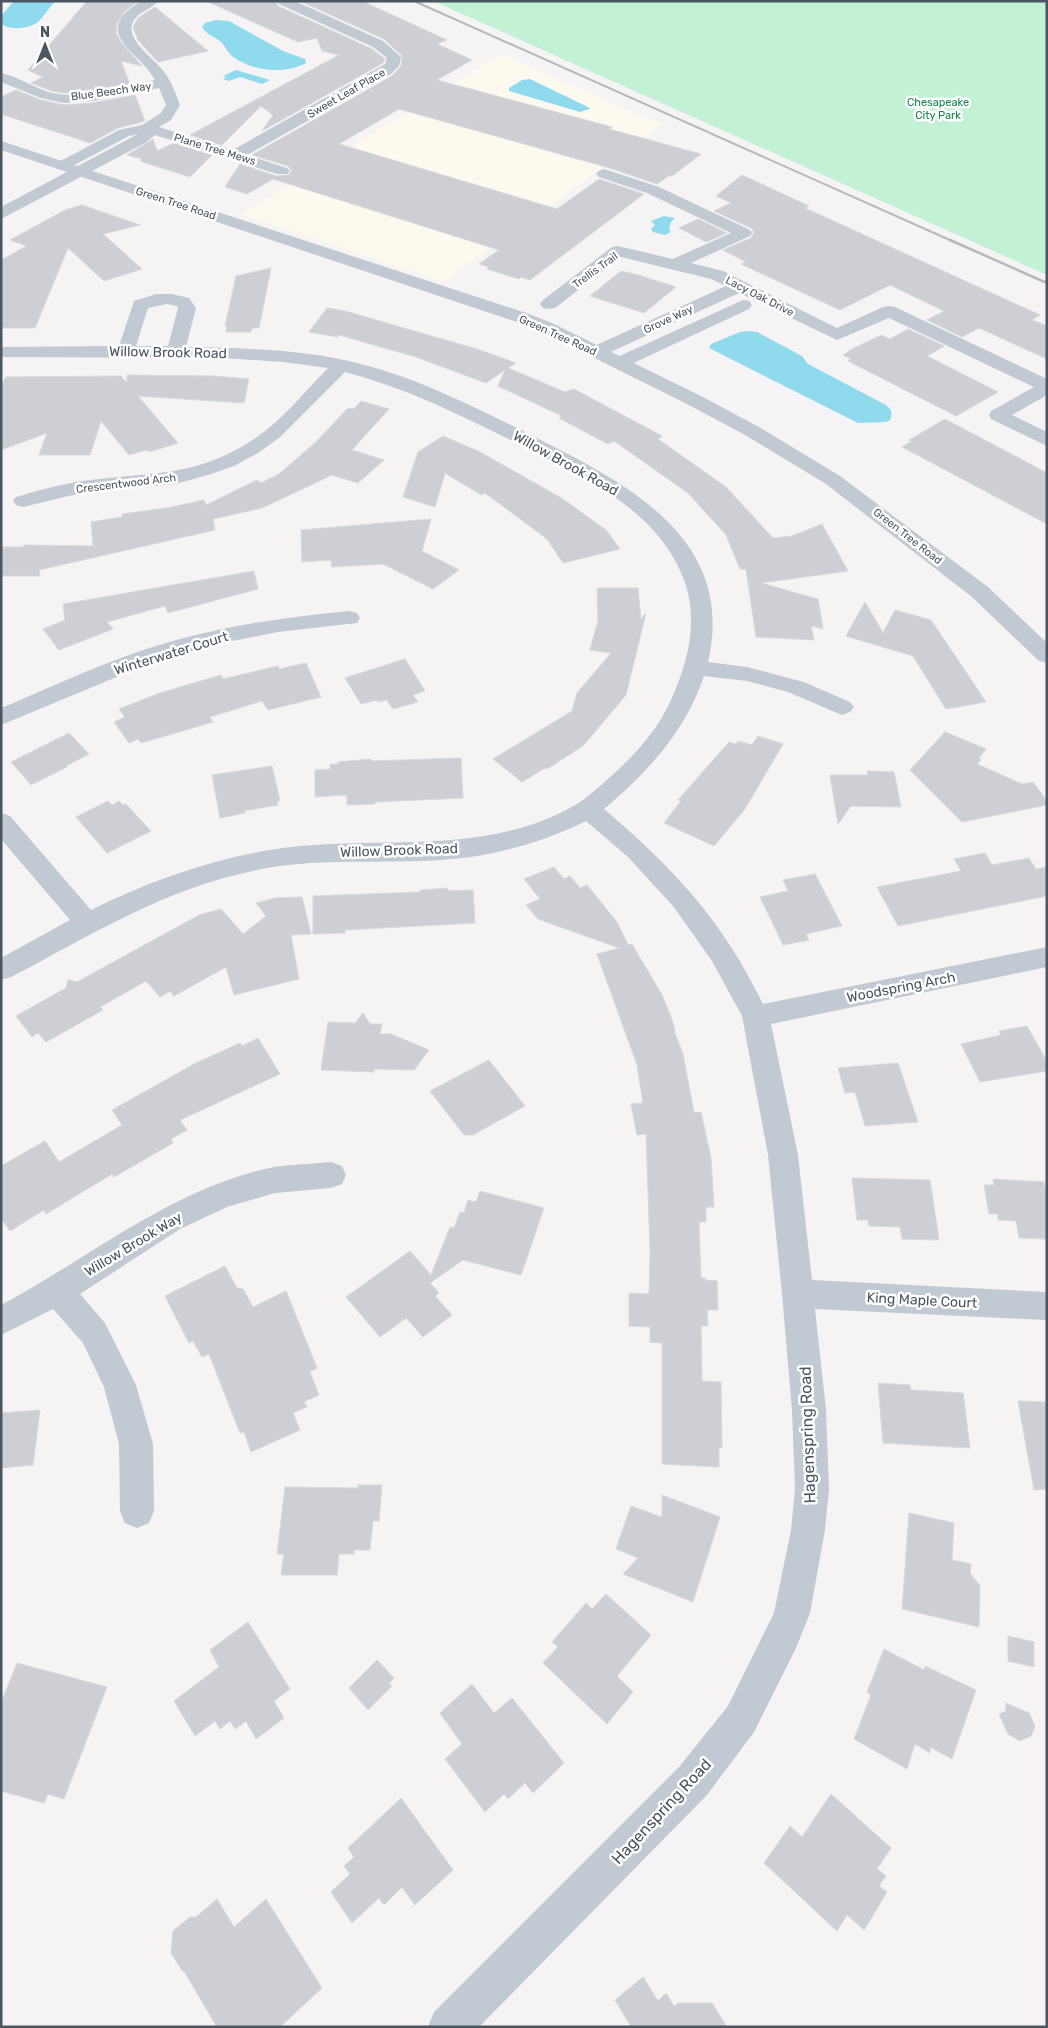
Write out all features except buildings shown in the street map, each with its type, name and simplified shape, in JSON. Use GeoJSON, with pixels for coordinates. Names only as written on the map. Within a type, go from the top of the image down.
{"type":"FeatureCollection","features":[{"type":"Feature","properties":{"kind":"street"},"geometry":{"type":"LineString","coordinates":[[62,166],[124,133],[147,128],[172,111],[173,105],[157,71],[125,38],[123,30],[125,22],[132,13],[152,1]]}},
{"type":"Feature","properties":{"kind":"street","name":"Sweet Leaf Place"},"geometry":{"type":"LineString","coordinates":[[236,155],[392,66],[394,57],[388,50],[284,1]]}},
{"type":"Feature","properties":{"kind":"street","name":"Blue Beech Way"},"geometry":{"type":"LineString","coordinates":[[1,77],[44,95],[65,98],[93,96],[164,83]]}},
{"type":"Feature","properties":{"kind":"street"},"geometry":{"type":"LineString","coordinates":[[1,214],[140,140],[148,134],[147,128]]}},
{"type":"Feature","properties":{"kind":"street","name":"Plane Tree Mews"},"geometry":{"type":"LineString","coordinates":[[147,128],[282,170]]}},
{"type":"Feature","properties":{"kind":"street","name":"Green Tree Road"},"geometry":{"type":"LineString","coordinates":[[1,146],[523,318],[619,363],[752,431],[833,480],[980,592],[1047,656]]}},
{"type":"Feature","properties":{"kind":"street"},"geometry":{"type":"LineString","coordinates":[[604,174],[653,190],[744,233],[675,264]]}},
{"type":"Feature","properties":{"kind":"street","name":"Trellis Trail"},"geometry":{"type":"LineString","coordinates":[[549,304],[618,251],[675,264]]}},
{"type":"Feature","properties":{"kind":"street","name":"Lacy Oak Drive"},"geometry":{"type":"LineString","coordinates":[[675,264],[717,274],[837,335],[889,311],[1047,386]]}},
{"type":"Feature","properties":{"kind":"street","name":"Grove Way"},"geometry":{"type":"LineString","coordinates":[[596,352],[740,286]]}},
{"type":"Feature","properties":{"kind":"street","name":"Grove Way"},"geometry":{"type":"LineString","coordinates":[[619,363],[761,297]]}},
{"type":"Feature","properties":{"kind":"street"},"geometry":{"type":"LineString","coordinates":[[126,351],[140,305],[161,298],[183,302],[187,308],[176,352]]}},
{"type":"Feature","properties":{"kind":"street","name":"Willow Brook Road"},"geometry":{"type":"LineString","coordinates":[[1,352],[126,351],[249,353],[342,365],[398,382],[488,421],[616,489],[648,513],[672,539],[690,569],[701,600],[703,634],[696,668],[682,705],[660,742],[628,776],[588,809],[544,828],[498,842],[447,851],[332,852],[260,861],[208,874],[146,895],[86,923],[1,970]]}},
{"type":"Feature","properties":{"kind":"street","name":"Crescentwood Arch"},"geometry":{"type":"LineString","coordinates":[[22,501],[56,492],[91,486],[164,480],[202,471],[236,458],[270,436],[342,365]]}},
{"type":"Feature","properties":{"kind":"street","name":"Lacy Oak Drive"},"geometry":{"type":"LineString","coordinates":[[1047,386],[998,415],[1047,440]]}},
{"type":"Feature","properties":{"kind":"street","name":"Winterwater Court"},"geometry":{"type":"LineString","coordinates":[[1,717],[140,659],[209,639],[278,625],[349,618]]}},
{"type":"Feature","properties":{"kind":"street"},"geometry":{"type":"LineString","coordinates":[[696,668],[747,674],[796,687],[842,707]]}},
{"type":"Feature","properties":{"kind":"street","name":"Hagenspring Road"},"geometry":{"type":"LineString","coordinates":[[449,2027],[693,1781],[741,1719],[792,1613],[808,1530],[812,1488],[809,1410],[798,1294],[783,1155],[756,1016],[722,954],[682,900],[637,851],[588,809]]}},
{"type":"Feature","properties":{"kind":"street"},"geometry":{"type":"LineString","coordinates":[[1,822],[86,923]]}},
{"type":"Feature","properties":{"kind":"street","name":"Woodspring Arch"},"geometry":{"type":"LineString","coordinates":[[756,1016],[1047,957]]}},
{"type":"Feature","properties":{"kind":"street","name":"Willow Brook Way"},"geometry":{"type":"LineString","coordinates":[[1,1321],[56,1291],[169,1220],[220,1196],[275,1180],[331,1175]]}},
{"type":"Feature","properties":{"kind":"street"},"geometry":{"type":"LineString","coordinates":[[56,1291],[94,1333],[120,1385],[136,1444],[138,1511]]}},
{"type":"Feature","properties":{"kind":"street","name":"King Maple Court"},"geometry":{"type":"LineString","coordinates":[[798,1294],[1047,1306]]}},
{"type":"Feature","properties":{"kind":"shaded area"},"geometry":{"type":"Polygon","coordinates":[[[501,54],[661,125],[444,282],[242,214],[501,54]]]}},
{"type":"Feature","properties":{"kind":"green space","name":"Chesapeake City Park"},"geometry":{"type":"Polygon","coordinates":[[[433,1],[1047,1],[1047,275],[433,1]]]}},
{"type":"Feature","properties":{"kind":"water"},"geometry":{"type":"Polygon","coordinates":[[[14,1],[56,1],[36,23],[27,27],[10,28],[1,24],[1,16],[14,1]]]}},
{"type":"Feature","properties":{"kind":"water"},"geometry":{"type":"Polygon","coordinates":[[[216,20],[229,21],[283,51],[305,59],[306,63],[288,69],[268,70],[240,61],[230,54],[220,41],[208,34],[202,27],[205,23],[216,20]]]}},
{"type":"Feature","properties":{"kind":"water"},"geometry":{"type":"Polygon","coordinates":[[[236,70],[270,80],[262,84],[240,77],[229,81],[223,79],[226,77],[223,76],[236,70]]]}},
{"type":"Feature","properties":{"kind":"water"},"geometry":{"type":"Polygon","coordinates":[[[530,79],[590,109],[580,112],[509,91],[509,88],[522,80],[530,79]]]}},
{"type":"Feature","properties":{"kind":"water"},"geometry":{"type":"Polygon","coordinates":[[[664,216],[675,218],[671,222],[669,230],[671,232],[665,235],[653,232],[651,229],[655,225],[651,221],[664,216]]]}},
{"type":"Feature","properties":{"kind":"water"},"geometry":{"type":"Polygon","coordinates":[[[740,332],[757,332],[802,356],[808,364],[886,405],[890,408],[890,420],[886,422],[858,423],[709,348],[711,344],[740,332]]]}},
{"type":"Feature","properties":{"kind":"railway"},"geometry":{"type":"LineString","coordinates":[[414,1],[952,241]]}},
{"type":"Feature","properties":{"kind":"railway"},"geometry":{"type":"LineString","coordinates":[[950,240],[1047,283]]}}]}
